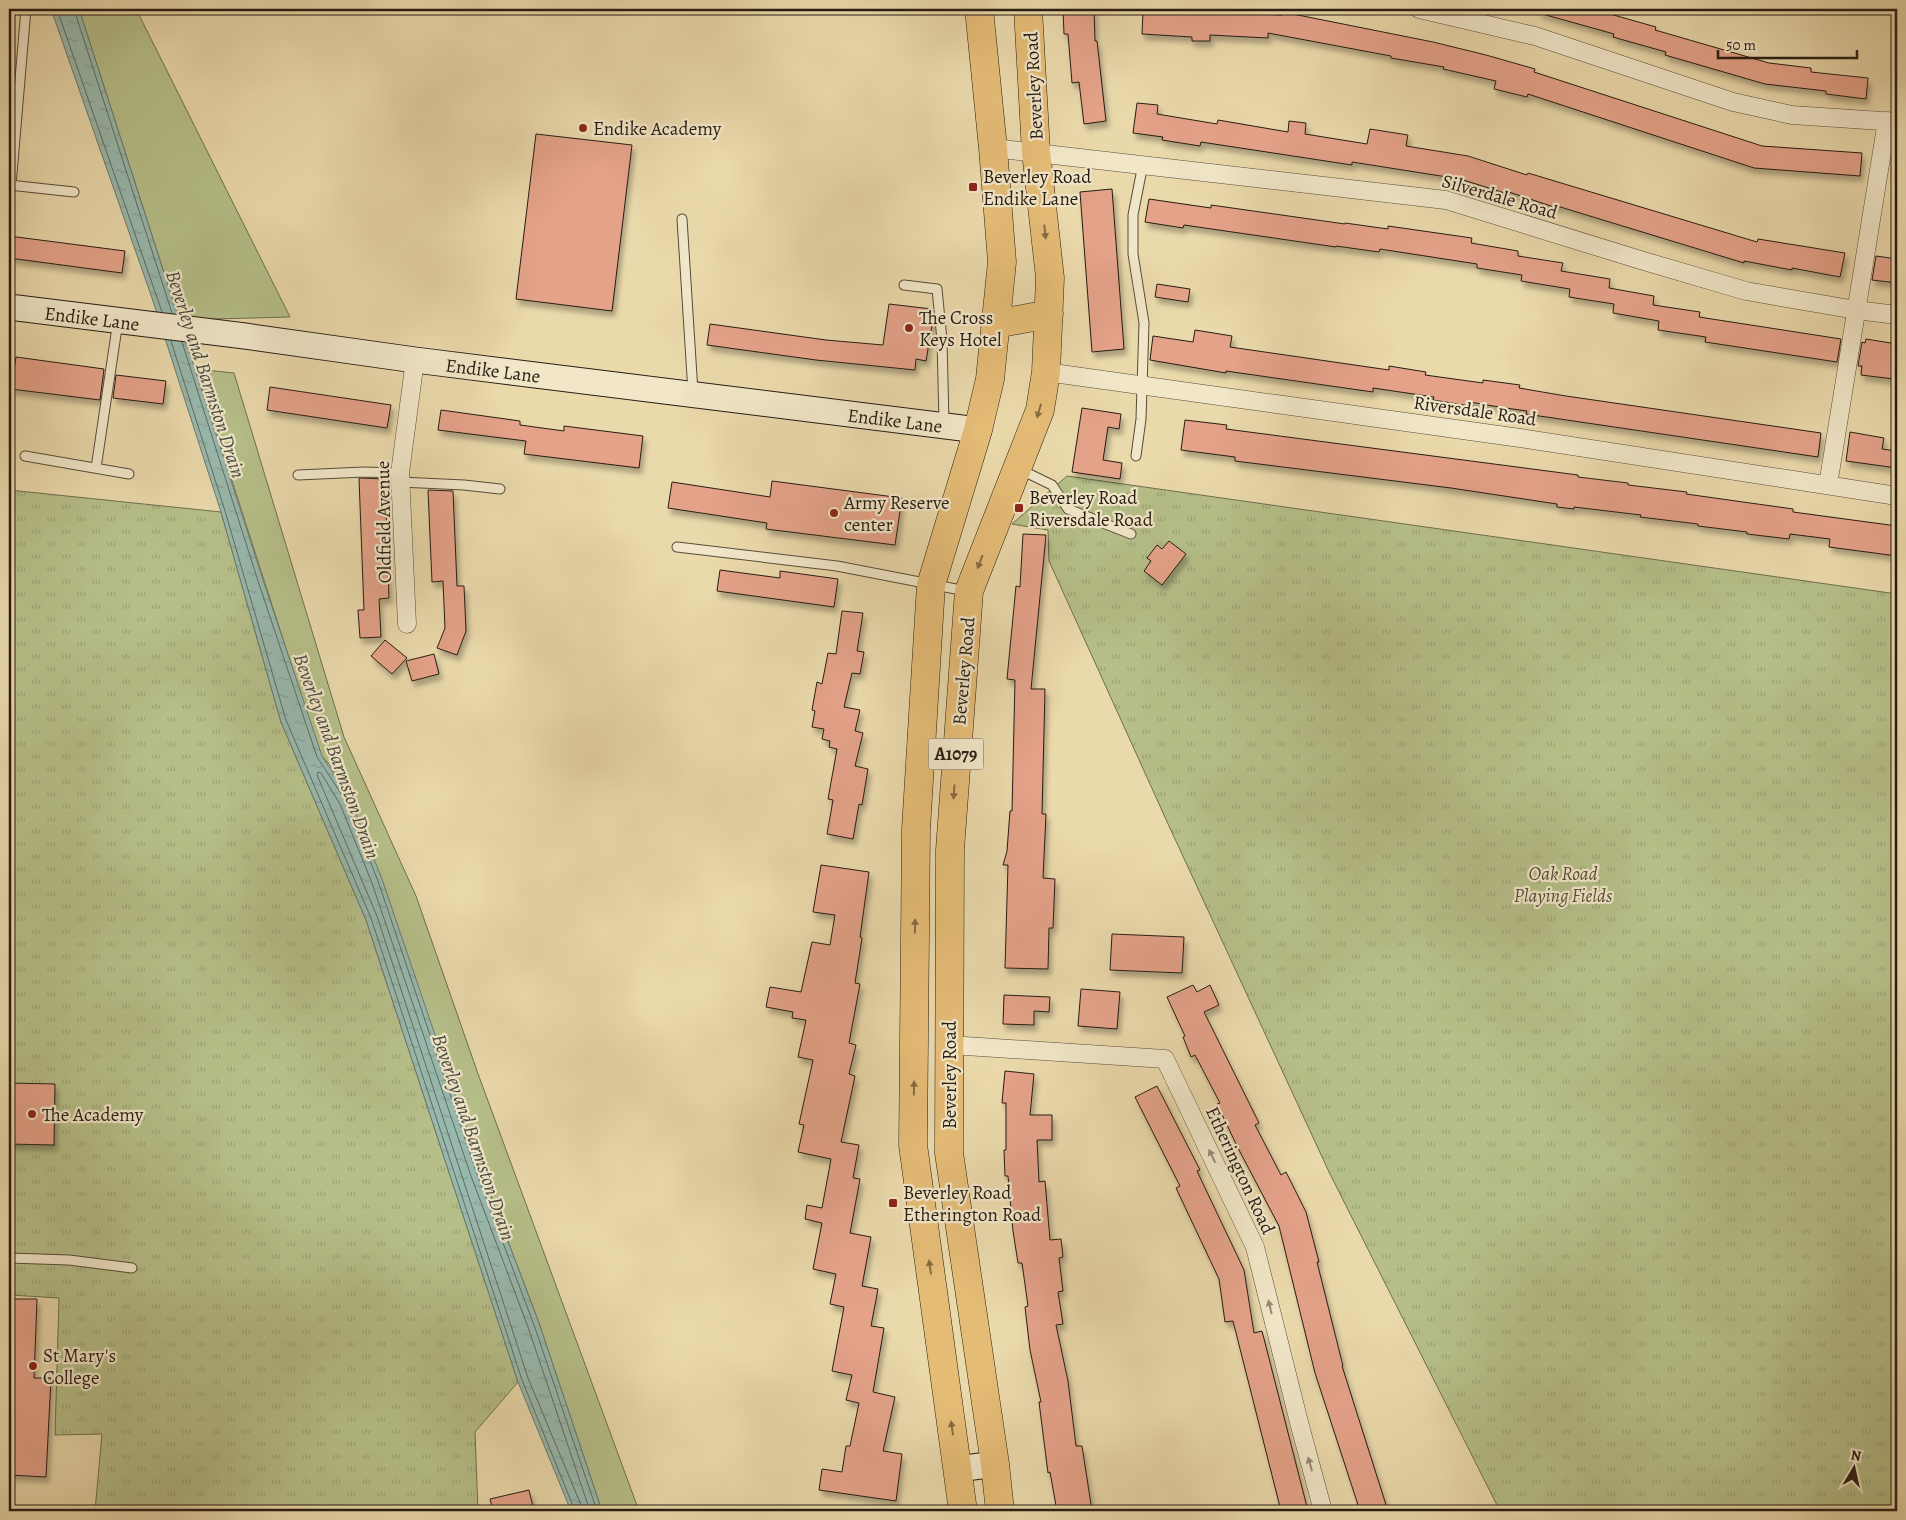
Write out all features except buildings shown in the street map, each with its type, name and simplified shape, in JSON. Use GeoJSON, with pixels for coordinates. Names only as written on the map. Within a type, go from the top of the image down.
{"type":"FeatureCollection","features":[{"type":"Feature","properties":{"kind":"main road","name":"Beverley Road"},"geometry":{"type":"LineString","coordinates":[[963,1511],[913,1145],[916,828],[931,585],[978,430],[990,379],[1002,262],[979,9]]}},
{"type":"Feature","properties":{"kind":"main road","name":"Beverley Road"},"geometry":{"type":"LineString","coordinates":[[1000,1511],[995,1464],[949,1153],[950,850],[969,591],[1040,410],[1046,372],[1050,278],[1036,152],[1028,9]]}},
{"type":"Feature","properties":{"kind":"main road"},"geometry":{"type":"LineString","coordinates":[[996,324],[1049,314]]}},
{"type":"Feature","properties":{"kind":"main road"},"geometry":{"type":"LineString","coordinates":[[922,743],[957,746]]}},
{"type":"Feature","properties":{"kind":"main road"},"geometry":{"type":"LineString","coordinates":[[915,964],[950,964]]}},
{"type":"Feature","properties":{"kind":"main road"},"geometry":{"type":"LineString","coordinates":[[913,1123],[949,1122]]}},
{"type":"Feature","properties":{"kind":"street"},"geometry":{"type":"LineString","coordinates":[[1419,9],[1535,36],[1733,102],[1792,115],[1892,122],[1856,310],[1828,486]]}},
{"type":"Feature","properties":{"kind":"street","name":"Silverdale Road"},"geometry":{"type":"LineString","coordinates":[[993,148],[1446,200],[1746,291],[1856,310],[1897,314]]}},
{"type":"Feature","properties":{"kind":"street","name":"Endike Lane"},"geometry":{"type":"LineString","coordinates":[[9,307],[978,430]]}},
{"type":"Feature","properties":{"kind":"street","name":"Oldfield Avenue"},"geometry":{"type":"LineString","coordinates":[[407,624],[400,478],[415,360]]}},
{"type":"Feature","properties":{"kind":"street","name":"Riversdale Road"},"geometry":{"type":"LineString","coordinates":[[1046,372],[1520,438],[1897,496]]}},
{"type":"Feature","properties":{"kind":"street","name":"Etherington Road"},"geometry":{"type":"LineString","coordinates":[[950,1046],[1165,1059],[1255,1247],[1323,1511]]}},
{"type":"Feature","properties":{"kind":"street"},"geometry":{"type":"LineString","coordinates":[[958,1469],[995,1464]]}},
{"type":"Feature","properties":{"kind":"lane"},"geometry":{"type":"LineString","coordinates":[[26,9],[10,185],[74,192]]}},
{"type":"Feature","properties":{"kind":"lane"},"geometry":{"type":"LineString","coordinates":[[1136,456],[1141,419],[1144,323],[1133,254],[1133,215],[1143,164]]}},
{"type":"Feature","properties":{"kind":"lane"},"geometry":{"type":"LineString","coordinates":[[682,218],[693,395]]}},
{"type":"Feature","properties":{"kind":"lane"},"geometry":{"type":"LineString","coordinates":[[904,285],[937,288],[942,340],[944,426]]}},
{"type":"Feature","properties":{"kind":"lane"},"geometry":{"type":"LineString","coordinates":[[96,468],[118,321]]}},
{"type":"Feature","properties":{"kind":"lane"},"geometry":{"type":"LineString","coordinates":[[25,456],[129,474]]}},
{"type":"Feature","properties":{"kind":"lane"},"geometry":{"type":"LineString","coordinates":[[1017,468],[1052,485],[1068,509],[1131,534]]}},
{"type":"Feature","properties":{"kind":"lane"},"geometry":{"type":"LineString","coordinates":[[298,475],[364,472],[500,489]]}},
{"type":"Feature","properties":{"kind":"lane"},"geometry":{"type":"LineString","coordinates":[[677,547],[837,566],[969,591]]}},
{"type":"Feature","properties":{"kind":"lane"},"geometry":{"type":"LineString","coordinates":[[9,1258],[69,1260],[132,1268]]}},
{"type":"Feature","properties":{"kind":"green space"},"geometry":{"type":"Polygon","coordinates":[[[79,9],[136,9],[290,317],[213,319],[178,316],[79,9]]]}},
{"type":"Feature","properties":{"kind":"green space"},"geometry":{"type":"Polygon","coordinates":[[[196,369],[234,373],[344,737],[416,896],[477,1071],[639,1511],[602,1511],[539,1323],[482,1173],[350,799],[329,764],[320,754],[196,369]]]}},
{"type":"Feature","properties":{"kind":"green space","name":"Oak Road Playing Fields"},"geometry":{"type":"Polygon","coordinates":[[[1067,476],[1897,594],[1897,1511],[1500,1511],[1329,1172],[1169,826],[1049,561],[1048,530],[1012,524],[1067,476]]]}},
{"type":"Feature","properties":{"kind":"green space"},"geometry":{"type":"Polygon","coordinates":[[[9,490],[221,512],[281,722],[366,920],[518,1382],[475,1432],[478,1511],[95,1511],[102,1434],[55,1435],[59,1298],[9,1295],[9,490]]]}},
{"type":"Feature","properties":{"kind":"water"},"geometry":{"type":"Polygon","coordinates":[[[51,9],[79,9],[263,580],[322,756],[350,799],[382,879],[482,1173],[539,1323],[602,1511],[571,1511],[518,1382],[366,920],[281,722],[221,512],[152,298],[51,9]]]}},
{"type":"Feature","properties":{"kind":"place","name":"Endike Academy"},"geometry":{"type":"Point","coordinates":[583,128]}},
{"type":"Feature","properties":{"kind":"place","name":"Beverley Road Endike Lane"},"geometry":{"type":"Point","coordinates":[973,187]}},
{"type":"Feature","properties":{"kind":"place","name":"The Cross Keys Hotel"},"geometry":{"type":"Point","coordinates":[909,328]}},
{"type":"Feature","properties":{"kind":"place","name":"Beverley Road Riversdale Road"},"geometry":{"type":"Point","coordinates":[1019,508]}},
{"type":"Feature","properties":{"kind":"place","name":"Army Reserve center"},"geometry":{"type":"Point","coordinates":[834,513]}},
{"type":"Feature","properties":{"kind":"place","name":"The Academy"},"geometry":{"type":"Point","coordinates":[32,1114]}},
{"type":"Feature","properties":{"kind":"place","name":"Beverley Road Etherington Road"},"geometry":{"type":"Point","coordinates":[893,1203]}},
{"type":"Feature","properties":{"kind":"place","name":"St Mary's College"},"geometry":{"type":"Point","coordinates":[33,1366]}},
{"type":"Feature","properties":{"kind":"water label","name":"Beverley and Barmston Drain"},"geometry":{"type":"Point","coordinates":[206,374]}},
{"type":"Feature","properties":{"kind":"water label","name":"Beverley and Barmston Drain"},"geometry":{"type":"Point","coordinates":[337,756]}},
{"type":"Feature","properties":{"kind":"water label","name":"Beverley and Barmston Drain"},"geometry":{"type":"Point","coordinates":[474,1137]}}]}
